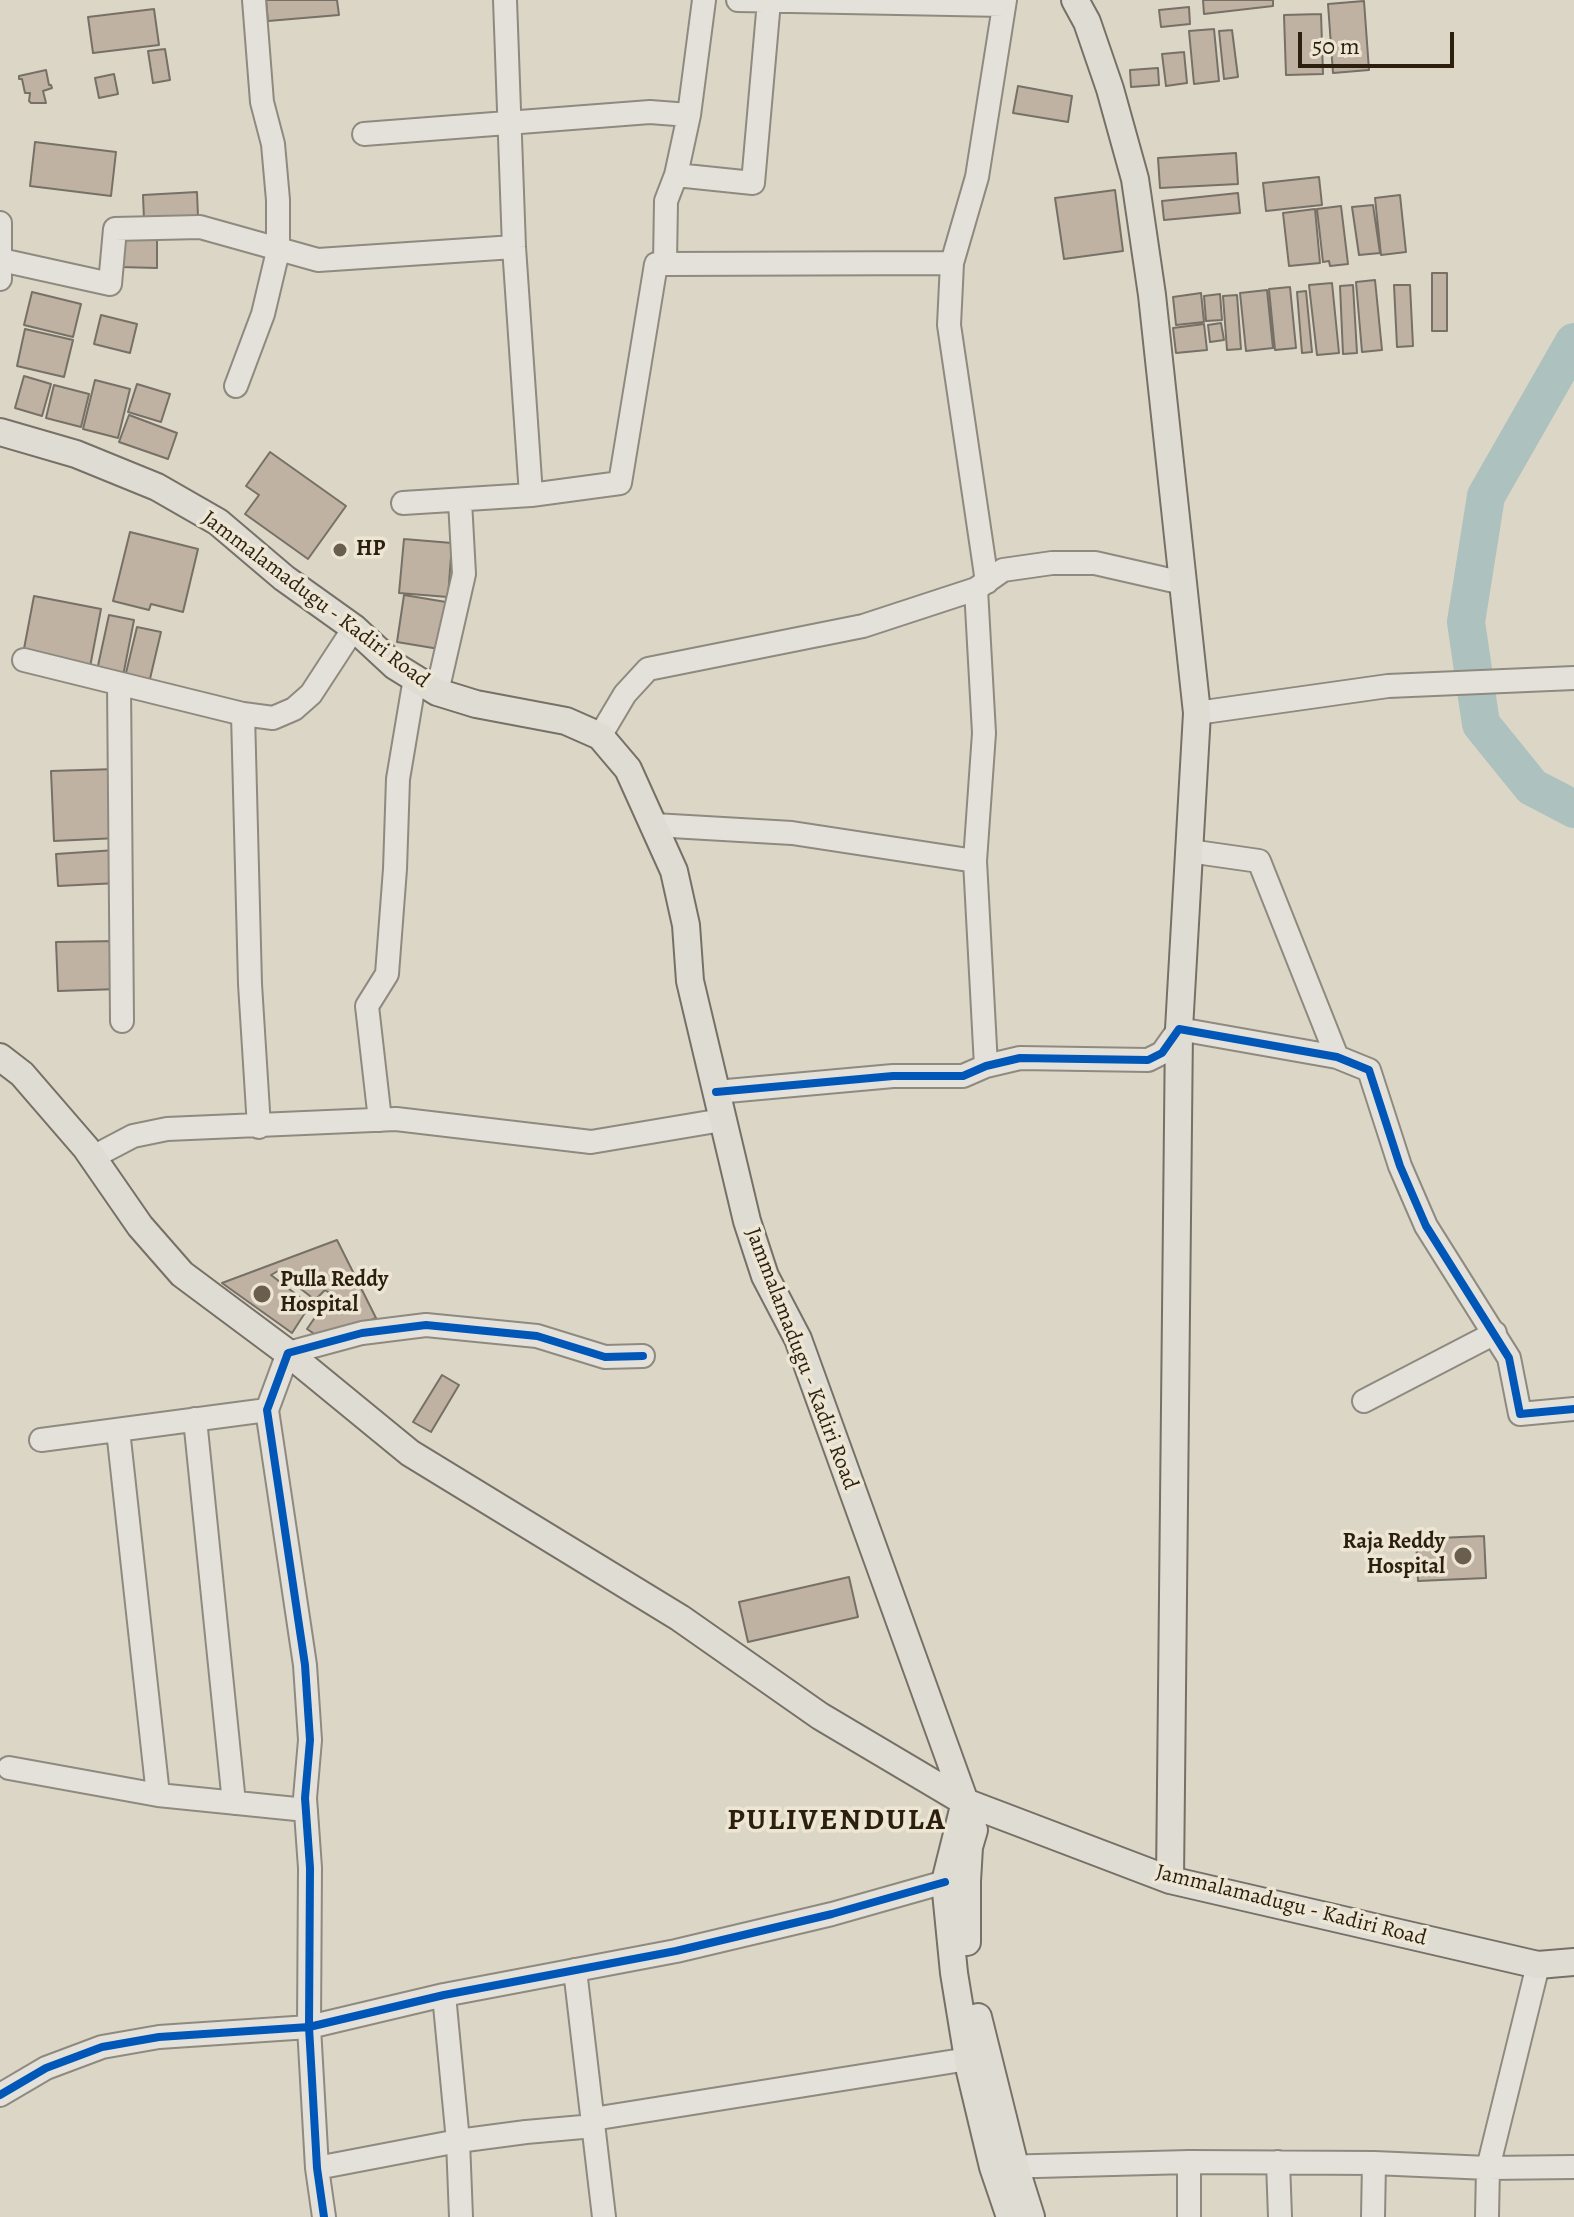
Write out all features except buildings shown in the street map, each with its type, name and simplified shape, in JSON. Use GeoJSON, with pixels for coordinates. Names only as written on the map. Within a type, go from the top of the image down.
{"type":"FeatureCollection","features":[{"type":"Feature","properties":{"kind":"main road"},"geometry":{"type":"LineString","coordinates":[[1075,0],[1087,22],[1135,179],[1152,295],[1197,713],[1179,1029],[1170,1880]]}},
{"type":"Feature","properties":{"kind":"main road","name":"Jammalamadugu - Kadiri Road"},"geometry":{"type":"LineString","coordinates":[[0,432],[76,454],[157,487],[218,522],[284,578],[354,628],[395,666],[426,685],[476,704],[566,721],[600,736],[628,769],[674,871],[686,925],[690,981],[747,1221],[765,1276],[798,1339],[973,1805],[1170,1880],[1538,1965],[1574,1962]]}},
{"type":"Feature","properties":{"kind":"main road"},"geometry":{"type":"LineString","coordinates":[[0,1057],[22,1074],[93,1157],[140,1226],[182,1274],[288,1353],[410,1453],[680,1618],[820,1716],[973,1805]]}},
{"type":"Feature","properties":{"kind":"main road"},"geometry":{"type":"LineString","coordinates":[[973,1805],[945,1882],[954,1973],[968,2059],[1004,2167],[1031,2217]]}},
{"type":"Feature","properties":{"kind":"main road"},"geometry":{"type":"LineString","coordinates":[[973,1805],[966,1931],[974,2001],[1010,2217]]}},
{"type":"Feature","properties":{"kind":"street"},"geometry":{"type":"LineString","coordinates":[[236,386],[263,314],[278,251],[273,144],[262,102],[254,0]]}},
{"type":"Feature","properties":{"kind":"street"},"geometry":{"type":"LineString","coordinates":[[505,0],[514,247],[531,495]]}},
{"type":"Feature","properties":{"kind":"street"},"geometry":{"type":"LineString","coordinates":[[665,264],[666,201],[676,175],[689,115],[704,0]]}},
{"type":"Feature","properties":{"kind":"street"},"geometry":{"type":"LineString","coordinates":[[738,0],[1005,3],[977,177],[952,263],[949,325],[982,585],[984,733],[975,861],[986,1066]]}},
{"type":"Feature","properties":{"kind":"street"},"geometry":{"type":"LineString","coordinates":[[676,175],[753,183],[769,1]]}},
{"type":"Feature","properties":{"kind":"street"},"geometry":{"type":"LineString","coordinates":[[364,134],[650,112],[689,115]]}},
{"type":"Feature","properties":{"kind":"street"},"geometry":{"type":"LineString","coordinates":[[0,223],[0,279]]}},
{"type":"Feature","properties":{"kind":"street"},"geometry":{"type":"LineString","coordinates":[[1,260],[110,284],[115,229],[200,227],[318,260],[514,247]]}},
{"type":"Feature","properties":{"kind":"street"},"geometry":{"type":"LineString","coordinates":[[403,503],[531,495],[620,483],[656,264],[952,263]]}},
{"type":"Feature","properties":{"kind":"street"},"geometry":{"type":"LineString","coordinates":[[380,1120],[367,1006],[387,974],[398,779],[464,574],[460,501]]}},
{"type":"Feature","properties":{"kind":"street"},"geometry":{"type":"LineString","coordinates":[[600,736],[625,694],[648,669],[863,626],[982,585],[1003,570],[1052,563],[1095,563],[1183,583]]}},
{"type":"Feature","properties":{"kind":"street"},"geometry":{"type":"LineString","coordinates":[[24,660],[243,714],[273,718],[294,709],[311,694],[354,628]]}},
{"type":"Feature","properties":{"kind":"street"},"geometry":{"type":"LineString","coordinates":[[1197,713],[1388,686],[1574,678]]}},
{"type":"Feature","properties":{"kind":"street"},"geometry":{"type":"LineString","coordinates":[[119,684],[122,1021]]}},
{"type":"Feature","properties":{"kind":"street"},"geometry":{"type":"LineString","coordinates":[[243,714],[250,984],[259,1127]]}},
{"type":"Feature","properties":{"kind":"street"},"geometry":{"type":"LineString","coordinates":[[654,825],[792,833],[975,861]]}},
{"type":"Feature","properties":{"kind":"street"},"geometry":{"type":"LineString","coordinates":[[1189,851],[1259,861],[1337,1057]]}},
{"type":"Feature","properties":{"kind":"street"},"geometry":{"type":"LineString","coordinates":[[716,1092],[893,1076],[963,1076],[986,1066],[1020,1058],[1148,1060],[1162,1053],[1179,1029],[1337,1057],[1369,1070],[1400,1166],[1426,1226],[1509,1358],[1520,1414],[1574,1409]]}},
{"type":"Feature","properties":{"kind":"street"},"geometry":{"type":"LineString","coordinates":[[93,1157],[133,1136],[167,1129],[380,1120],[460,1125],[591,1142],[722,1120]]}},
{"type":"Feature","properties":{"kind":"street"},"geometry":{"type":"LineString","coordinates":[[324,2217],[317,2168],[309,2027],[310,1868],[306,1810],[310,1740],[305,1665],[267,1410],[288,1353],[362,1333],[426,1325],[537,1336],[605,1357],[643,1356]]}},
{"type":"Feature","properties":{"kind":"street"},"geometry":{"type":"LineString","coordinates":[[1364,1401],[1495,1333]]}},
{"type":"Feature","properties":{"kind":"street"},"geometry":{"type":"LineString","coordinates":[[41,1440],[267,1410]]}},
{"type":"Feature","properties":{"kind":"street"},"geometry":{"type":"LineString","coordinates":[[195,1419],[234,1803]]}},
{"type":"Feature","properties":{"kind":"street"},"geometry":{"type":"LineString","coordinates":[[118,1430],[158,1795]]}},
{"type":"Feature","properties":{"kind":"street"},"geometry":{"type":"LineString","coordinates":[[9,1768],[158,1795],[306,1810]]}},
{"type":"Feature","properties":{"kind":"street"},"geometry":{"type":"LineString","coordinates":[[0,2095],[46,2068],[102,2047],[159,2037],[309,2027],[444,1995],[676,1951],[804,1921],[945,1882]]}},
{"type":"Feature","properties":{"kind":"street"},"geometry":{"type":"LineString","coordinates":[[1487,2217],[1488,2168],[1538,1965]]}},
{"type":"Feature","properties":{"kind":"street"},"geometry":{"type":"LineString","coordinates":[[575,1970],[604,2217]]}},
{"type":"Feature","properties":{"kind":"street"},"geometry":{"type":"LineString","coordinates":[[444,1995],[458,2141],[461,2217]]}},
{"type":"Feature","properties":{"kind":"street"},"geometry":{"type":"LineString","coordinates":[[317,2168],[458,2141],[594,2123],[968,2059]]}},
{"type":"Feature","properties":{"kind":"street"},"geometry":{"type":"LineString","coordinates":[[1189,2162],[1189,2217]]}},
{"type":"Feature","properties":{"kind":"street"},"geometry":{"type":"LineString","coordinates":[[1004,2167],[1189,2162],[1574,2167]]}},
{"type":"Feature","properties":{"kind":"street"},"geometry":{"type":"LineString","coordinates":[[1278,2162],[1280,2217]]}},
{"type":"Feature","properties":{"kind":"street"},"geometry":{"type":"LineString","coordinates":[[1373,2217],[1374,2163]]}},
{"type":"Feature","properties":{"kind":"waterway"},"geometry":{"type":"LineString","coordinates":[[1574,342],[1486,496],[1466,622],[1481,724],[1532,787],[1574,809]]}},
{"type":"Feature","properties":{"kind":"cycle path"},"geometry":{"type":"LineString","coordinates":[[716,1092],[893,1076],[963,1076],[986,1066],[1020,1058],[1148,1060],[1162,1053],[1179,1029],[1337,1057],[1369,1070],[1400,1166],[1426,1226],[1509,1358],[1520,1414],[1574,1409]]}},
{"type":"Feature","properties":{"kind":"cycle path"},"geometry":{"type":"LineString","coordinates":[[324,2217],[317,2168],[309,2027],[310,1868],[305,1798],[310,1740],[305,1665],[267,1410],[288,1353],[362,1333],[426,1325],[537,1336],[605,1357],[643,1356]]}},
{"type":"Feature","properties":{"kind":"cycle path"},"geometry":{"type":"LineString","coordinates":[[0,2095],[46,2068],[102,2047],[159,2037],[309,2027],[444,1995],[676,1951],[832,1914],[945,1882]]}},
{"type":"Feature","properties":{"kind":"place","name":"HP"},"geometry":{"type":"Point","coordinates":[340,550]}},
{"type":"Feature","properties":{"kind":"place","name":"Pulla Reddy Hospital"},"geometry":{"type":"Point","coordinates":[262,1294]}},
{"type":"Feature","properties":{"kind":"place","name":"Raja Reddy Hospital"},"geometry":{"type":"Point","coordinates":[1463,1556]}},
{"type":"Feature","properties":{"kind":"district","name":"PULIVENDULA"},"geometry":{"type":"Point","coordinates":[837,1822]}}]}
